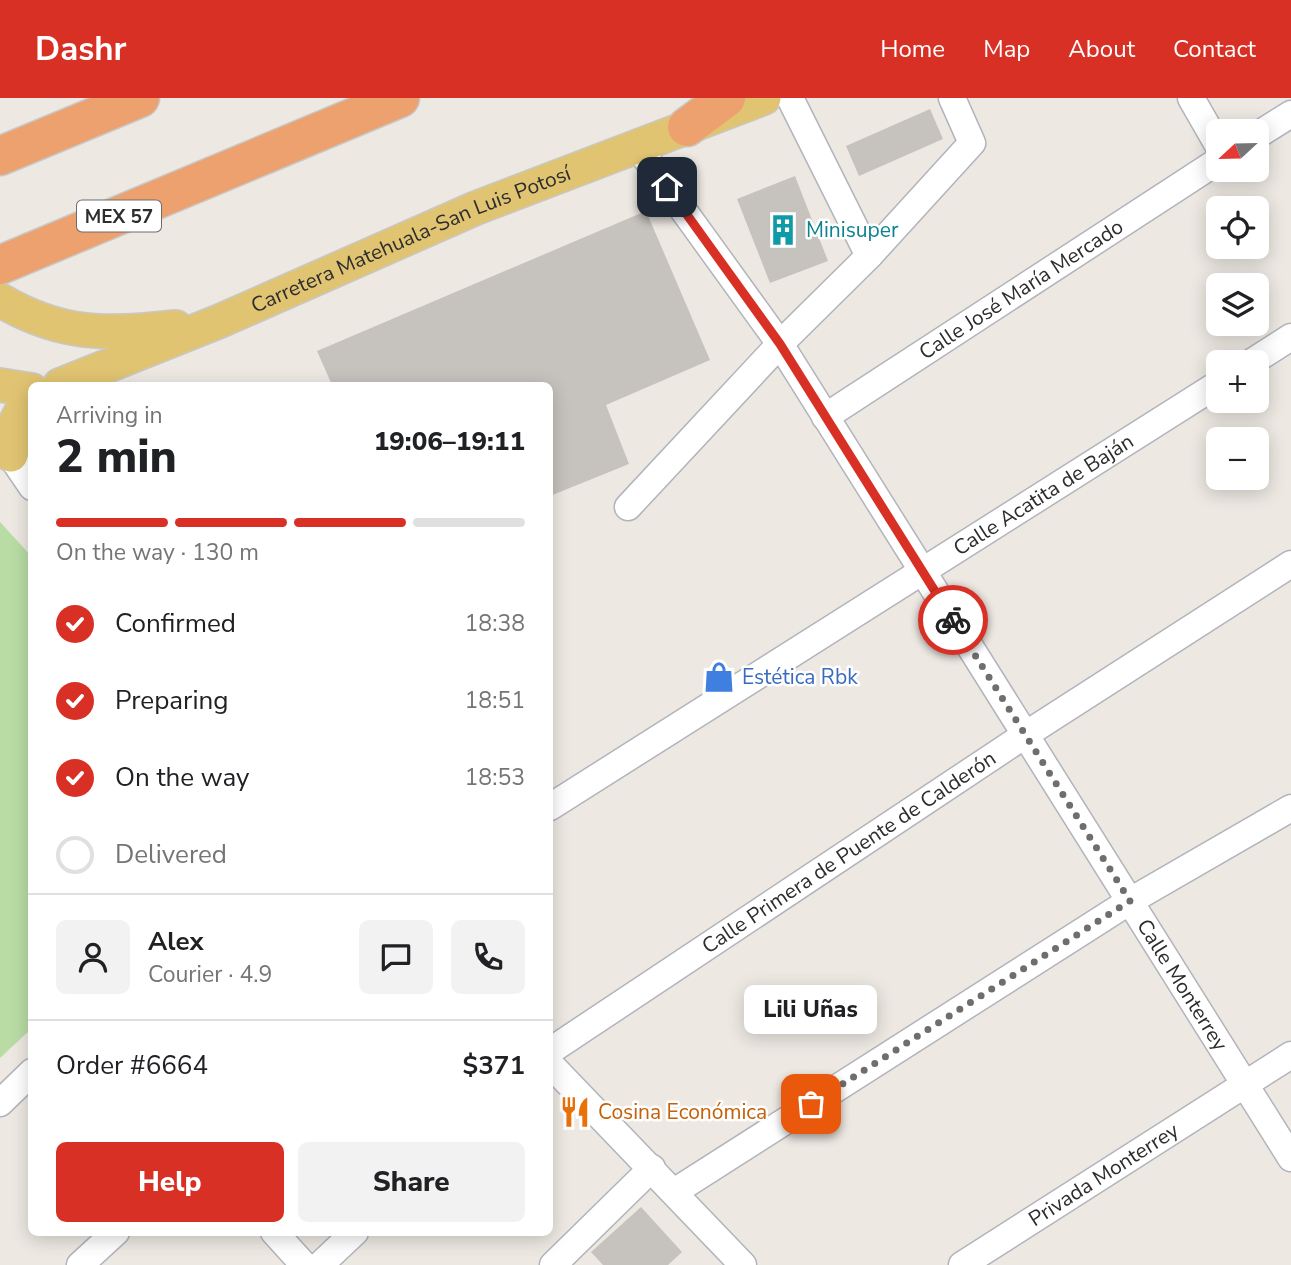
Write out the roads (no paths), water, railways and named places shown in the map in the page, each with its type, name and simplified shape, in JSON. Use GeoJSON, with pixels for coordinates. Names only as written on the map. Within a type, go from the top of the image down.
{"type":"FeatureCollection","features":[{"type":"Feature","properties":{"kind":"highway"},"geometry":{"type":"LineString","coordinates":[[0,156],[139,98]]}},
{"type":"Feature","properties":{"kind":"highway","name":"MEX 57"},"geometry":{"type":"LineString","coordinates":[[0,265],[400,98]]}},
{"type":"Feature","properties":{"kind":"highway"},"geometry":{"type":"LineString","coordinates":[[687,127],[726,98]]}},
{"type":"Feature","properties":{"kind":"main road","name":"Carretera Matehuala-San Luis Potosí"},"geometry":{"type":"LineString","coordinates":[[68,382],[220,321],[475,208],[764,98]]}},
{"type":"Feature","properties":{"kind":"main road"},"geometry":{"type":"LineString","coordinates":[[0,300],[32,318],[63,329],[100,334],[220,321]]}},
{"type":"Feature","properties":{"kind":"main road"},"geometry":{"type":"LineString","coordinates":[[12,472],[18,397]]}},
{"type":"Feature","properties":{"kind":"street"},"geometry":{"type":"LineString","coordinates":[[790,98],[869,256]]}},
{"type":"Feature","properties":{"kind":"street"},"geometry":{"type":"LineString","coordinates":[[628,507],[780,344],[869,256],[972,143],[953,98]]}},
{"type":"Feature","properties":{"kind":"street"},"geometry":{"type":"LineString","coordinates":[[1191,98],[1206,124]]}},
{"type":"Feature","properties":{"kind":"street"},"geometry":{"type":"LineString","coordinates":[[1269,128],[1291,114]]}},
{"type":"Feature","properties":{"kind":"street","name":"Calle Monterrey"},"geometry":{"type":"LineString","coordinates":[[637,146],[780,344],[1291,1158]]}},
{"type":"Feature","properties":{"kind":"street","name":"Calle José María Mercado"},"geometry":{"type":"LineString","coordinates":[[825,417],[1206,169]]}},
{"type":"Feature","properties":{"kind":"street"},"geometry":{"type":"LineString","coordinates":[[1269,351],[1291,337]]}},
{"type":"Feature","properties":{"kind":"street","name":"Calle Acatita de Baján"},"geometry":{"type":"LineString","coordinates":[[553,805],[1206,392]]}},
{"type":"Feature","properties":{"kind":"street","name":"Calle Primera de Puente de Calderón"},"geometry":{"type":"LineString","coordinates":[[553,1049],[1025,735],[1291,564]]}},
{"type":"Feature","properties":{"kind":"street"},"geometry":{"type":"LineString","coordinates":[[674,1192],[1130,901],[1291,808]]}},
{"type":"Feature","properties":{"kind":"street","name":"Privada Monterrey"},"geometry":{"type":"LineString","coordinates":[[962,1265],[1291,1055]]}},
{"type":"Feature","properties":{"kind":"street"},"geometry":{"type":"LineString","coordinates":[[553,1066],[743,1265]]}},
{"type":"Feature","properties":{"kind":"street"},"geometry":{"type":"LineString","coordinates":[[0,1103],[28,1076]]}},
{"type":"Feature","properties":{"kind":"street"},"geometry":{"type":"LineString","coordinates":[[553,1265],[652,1168]]}},
{"type":"Feature","properties":{"kind":"street"},"geometry":{"type":"LineString","coordinates":[[80,1265],[112,1236]]}},
{"type":"Feature","properties":{"kind":"street"},"geometry":{"type":"LineString","coordinates":[[278,1236],[304,1265]]}},
{"type":"Feature","properties":{"kind":"street"},"geometry":{"type":"LineString","coordinates":[[320,1265],[351,1236]]}},
{"type":"Feature","properties":{"kind":"place","name":"Minisuper"},"geometry":{"type":"Point","coordinates":[783,230]}},
{"type":"Feature","properties":{"kind":"place","name":"Estética Rbk"},"geometry":{"type":"Point","coordinates":[719,677]}},
{"type":"Feature","properties":{"kind":"place","name":"Lili Uñas"},"geometry":{"type":"Point","coordinates":[811,1104]}},
{"type":"Feature","properties":{"kind":"place","name":"Cosina Económica"},"geometry":{"type":"Point","coordinates":[575,1112]}}]}
